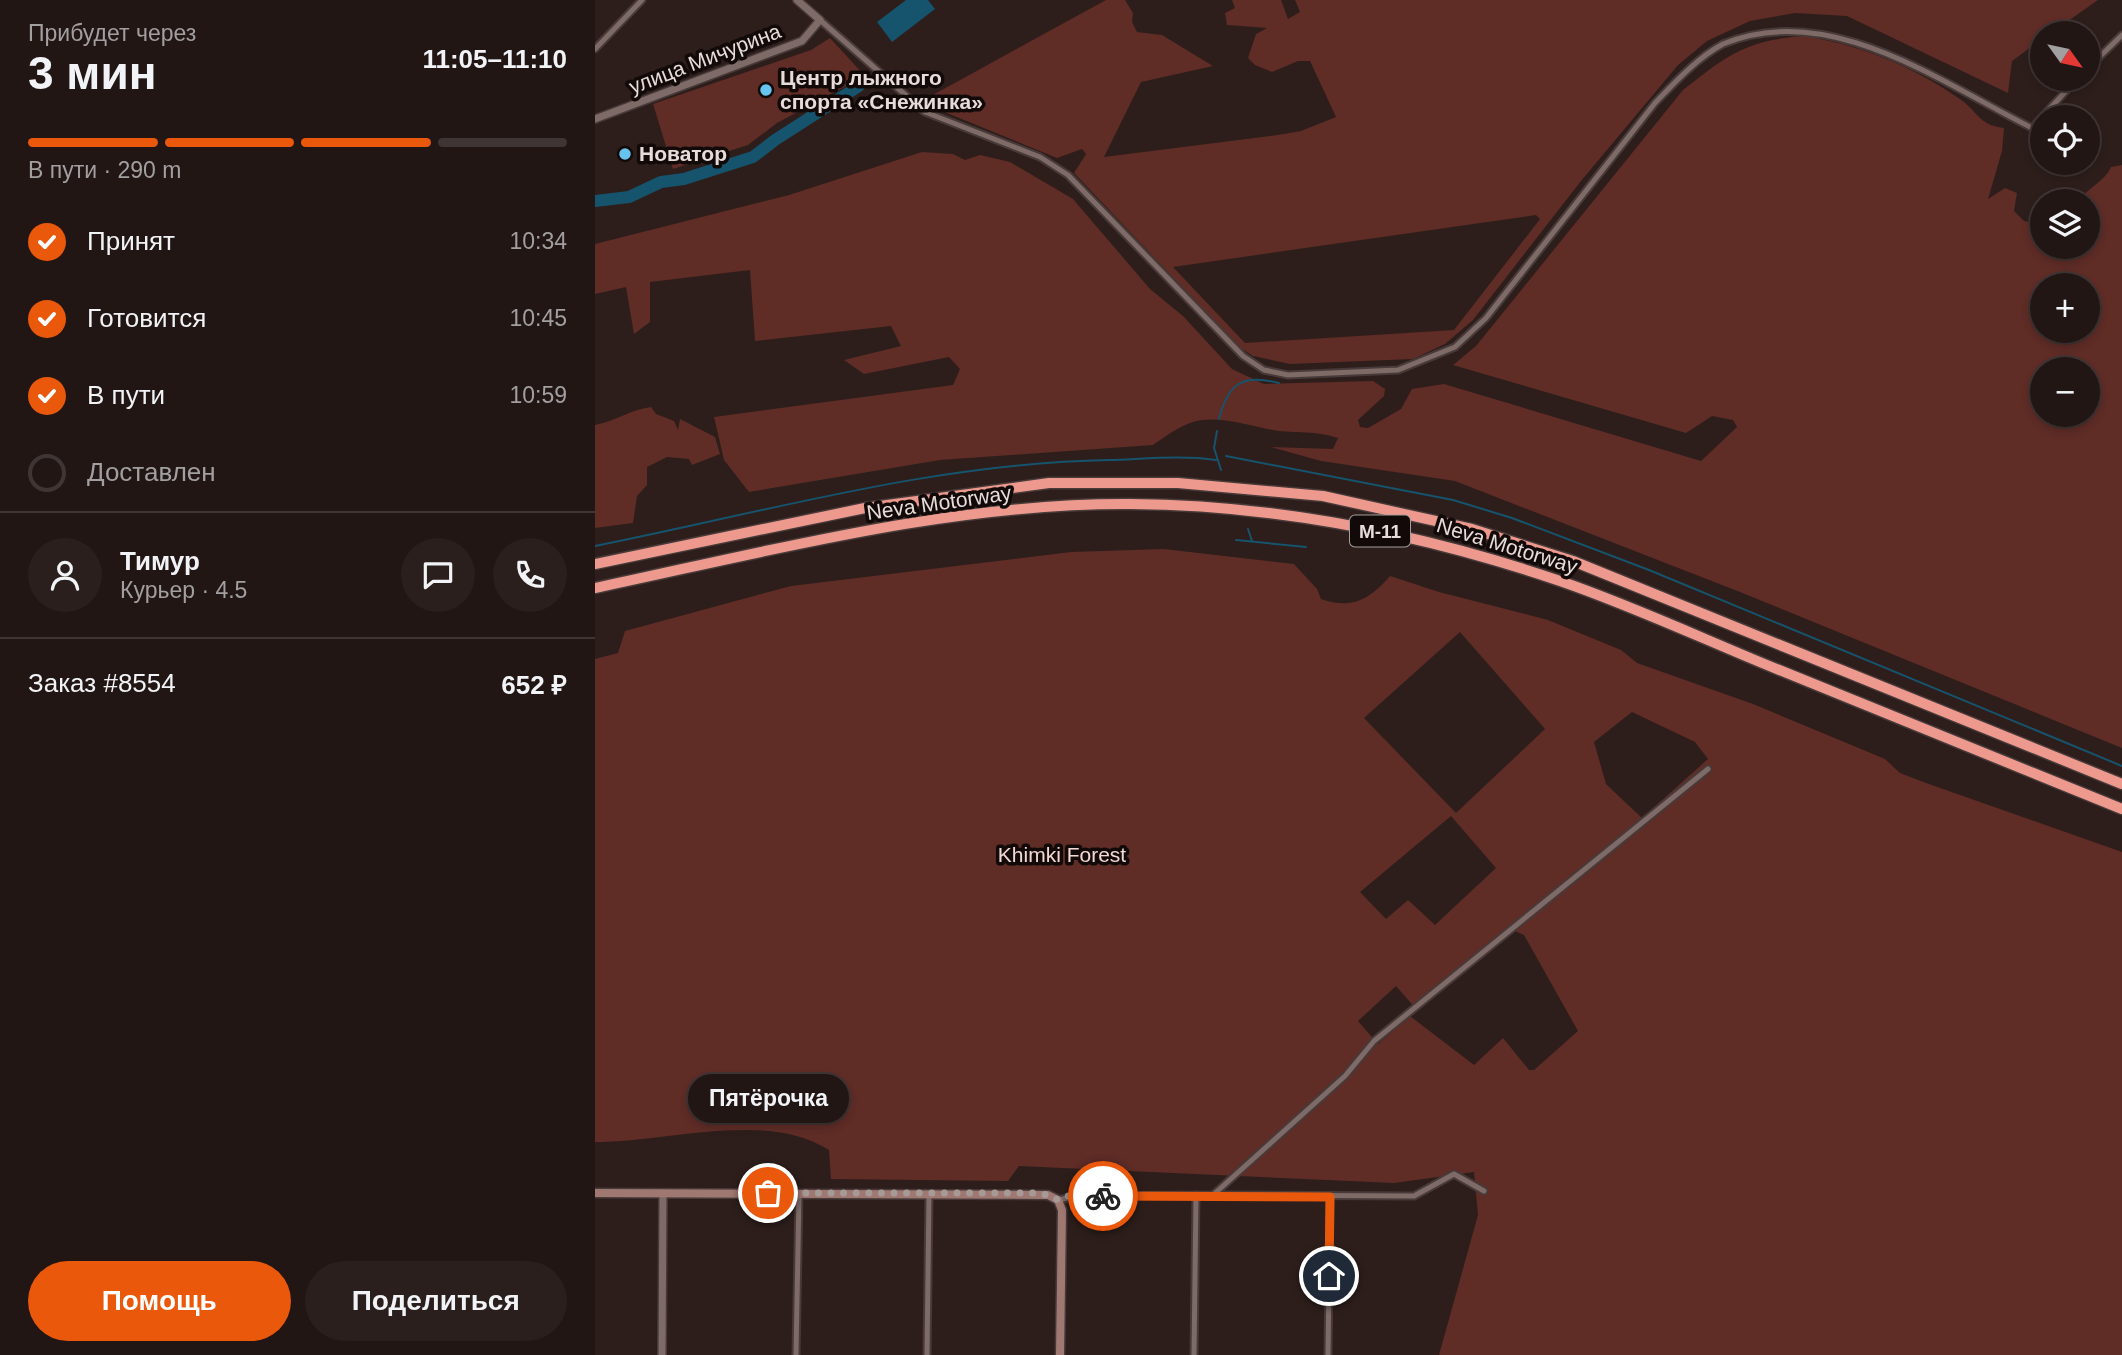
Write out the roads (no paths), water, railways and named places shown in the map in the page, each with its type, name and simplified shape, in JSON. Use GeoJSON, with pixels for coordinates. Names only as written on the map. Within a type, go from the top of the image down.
{"type":"FeatureCollection","features":[{"type":"Feature","properties":{"kind":"highway","name":"Neva Motorway"},"geometry":{"type":"LineString","coordinates":[[595,564],[865,508],[1049,483],[1178,483],[1323,496],[1472,529],[1573,561],[2122,784]]}},
{"type":"Feature","properties":{"kind":"highway","name":"Neva Motorway"},"geometry":{"type":"LineString","coordinates":[[595,588],[813,542],[933,520],[1013,510],[1128,504],[1240,510],[1317,519],[1417,539],[1564,583],[2122,809]]}},
{"type":"Feature","properties":{"kind":"main road"},"geometry":{"type":"LineString","coordinates":[[595,1193],[1048,1195],[1058,1200],[1062,1210],[1060,1355]]}},
{"type":"Feature","properties":{"kind":"street"},"geometry":{"type":"LineString","coordinates":[[595,49],[642,0]]}},
{"type":"Feature","properties":{"kind":"street"},"geometry":{"type":"LineString","coordinates":[[797,0],[925,112],[1040,157],[1068,175],[1243,356],[1264,370],[1288,375],[1398,370],[1455,347],[1486,318],[1655,103],[1686,71],[1721,44],[1745,34],[1769,27],[1807,26],[1843,33],[1879,46],[2032,128],[2066,91]]}},
{"type":"Feature","properties":{"kind":"street","name":"улица Мичурина"},"geometry":{"type":"LineString","coordinates":[[595,119],[795,44],[813,31],[820,20]]}},
{"type":"Feature","properties":{"kind":"street"},"geometry":{"type":"LineString","coordinates":[[2100,56],[2122,35]]}},
{"type":"Feature","properties":{"kind":"street"},"geometry":{"type":"LineString","coordinates":[[1213,1195],[1345,1076],[1374,1041],[1708,769]]}},
{"type":"Feature","properties":{"kind":"street"},"geometry":{"type":"LineString","coordinates":[[1058,1200],[1076,1196],[1414,1196],[1454,1174],[1484,1191]]}},
{"type":"Feature","properties":{"kind":"street"},"geometry":{"type":"LineString","coordinates":[[661,1355],[663,1193]]}},
{"type":"Feature","properties":{"kind":"street"},"geometry":{"type":"LineString","coordinates":[[796,1355],[799,1193]]}},
{"type":"Feature","properties":{"kind":"street"},"geometry":{"type":"LineString","coordinates":[[927,1355],[929,1194]]}},
{"type":"Feature","properties":{"kind":"street"},"geometry":{"type":"LineString","coordinates":[[1194,1355],[1196,1195]]}},
{"type":"Feature","properties":{"kind":"street"},"geometry":{"type":"LineString","coordinates":[[1328,1355],[1330,1197]]}},
{"type":"Feature","properties":{"kind":"water"},"geometry":{"type":"Polygon","coordinates":[[[906,0],[928,0],[935,9],[892,42],[877,22],[906,0]]]}},
{"type":"Feature","properties":{"kind":"waterway"},"geometry":{"type":"LineString","coordinates":[[595,201],[629,197],[661,182],[684,179],[753,157],[859,86]]}},
{"type":"Feature","properties":{"kind":"waterway"},"geometry":{"type":"LineString","coordinates":[[1219,419],[1227,396],[1239,384],[1256,380],[1279,383]]}},
{"type":"Feature","properties":{"kind":"waterway"},"geometry":{"type":"LineString","coordinates":[[1217,431],[1214,448],[1221,470]]}},
{"type":"Feature","properties":{"kind":"waterway"},"geometry":{"type":"LineString","coordinates":[[1226,456],[1453,500],[1512,518],[1649,570],[2122,766]]}},
{"type":"Feature","properties":{"kind":"waterway"},"geometry":{"type":"LineString","coordinates":[[595,546],[850,491],[978,470],[1043,463],[1149,458],[1216,460]]}},
{"type":"Feature","properties":{"kind":"waterway"},"geometry":{"type":"LineString","coordinates":[[1248,529],[1252,541]]}},
{"type":"Feature","properties":{"kind":"waterway"},"geometry":{"type":"LineString","coordinates":[[1236,540],[1306,547]]}},
{"type":"Feature","properties":{"kind":"place","name":"Центр лыжного спорта «Снежинка»"},"geometry":{"type":"Point","coordinates":[766,90]}},
{"type":"Feature","properties":{"kind":"place","name":"Новатор"},"geometry":{"type":"Point","coordinates":[625,154]}},
{"type":"Feature","properties":{"kind":"place","name":"Пятёрочка"},"geometry":{"type":"Point","coordinates":[768,1193]}},
{"type":"Feature","properties":{"kind":"park label","name":"Khimki Forest"},"geometry":{"type":"Point","coordinates":[1062,855]}}]}
